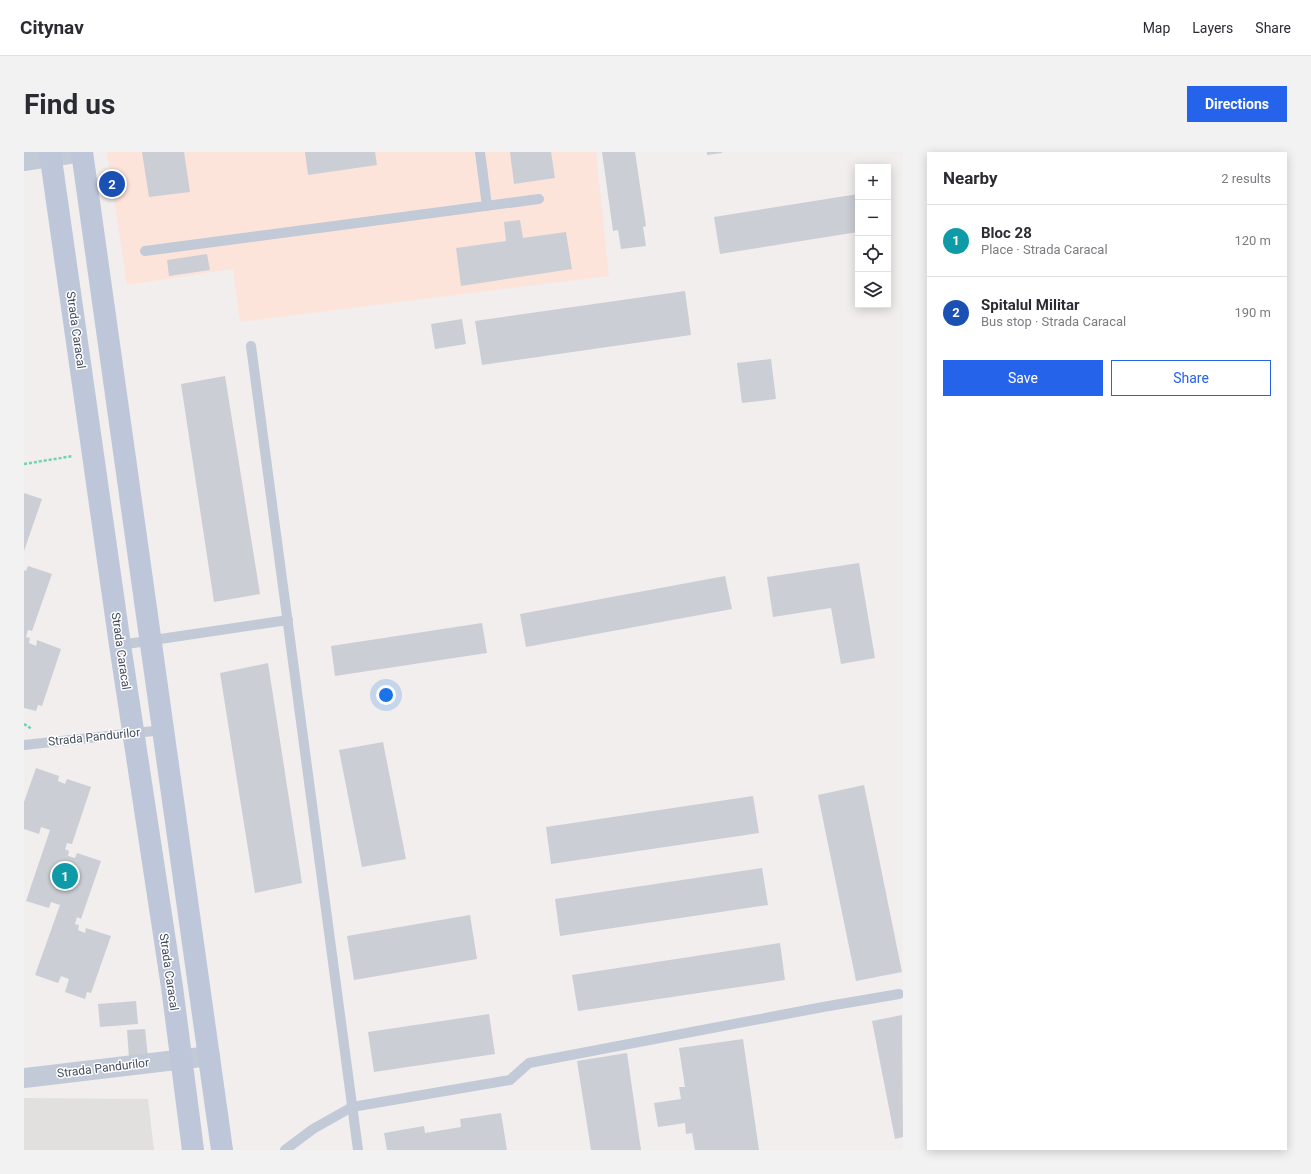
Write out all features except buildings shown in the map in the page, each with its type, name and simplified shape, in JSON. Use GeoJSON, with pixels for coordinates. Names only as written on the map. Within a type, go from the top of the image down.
{"type":"FeatureCollection","features":[{"type":"Feature","properties":{"kind":"main road"},"geometry":{"type":"LineString","coordinates":[[82,152],[222,1150]]}},
{"type":"Feature","properties":{"kind":"main road","name":"Strada Caracal"},"geometry":{"type":"LineString","coordinates":[[51,154],[193,1150]]}},
{"type":"Feature","properties":{"kind":"street"},"geometry":{"type":"LineString","coordinates":[[24,161],[51,154],[82,152]]}},
{"type":"Feature","properties":{"kind":"street","name":"Strada Pandurilor"},"geometry":{"type":"LineString","coordinates":[[24,1078],[210,1056]]}},
{"type":"Feature","properties":{"kind":"lane"},"geometry":{"type":"LineString","coordinates":[[480,152],[487,206]]}},
{"type":"Feature","properties":{"kind":"lane"},"geometry":{"type":"LineString","coordinates":[[145,251],[539,199]]}},
{"type":"Feature","properties":{"kind":"lane"},"geometry":{"type":"LineString","coordinates":[[250,346],[358,1150]]}},
{"type":"Feature","properties":{"kind":"lane"},"geometry":{"type":"LineString","coordinates":[[120,646],[288,620]]}},
{"type":"Feature","properties":{"kind":"lane","name":"Strada Pandurilor"},"geometry":{"type":"LineString","coordinates":[[24,745],[163,730]]}},
{"type":"Feature","properties":{"kind":"lane"},"geometry":{"type":"LineString","coordinates":[[285,1150],[313,1129],[352,1107],[510,1080],[529,1064],[823,1007],[899,994]]}},
{"type":"Feature","properties":{"kind":"path"},"geometry":{"type":"LineString","coordinates":[[24,464],[93,452]]}},
{"type":"Feature","properties":{"kind":"shaded area"},"geometry":{"type":"Polygon","coordinates":[[[107,152],[596,152],[609,276],[240,322],[233,269],[127,285],[107,152]]]}},
{"type":"Feature","properties":{"kind":"shaded area"},"geometry":{"type":"Polygon","coordinates":[[[24,1098],[148,1099],[154,1150],[24,1150],[24,1098]]]}},
{"type":"Feature","properties":{"kind":"place","name":"Spitalul Militar"},"geometry":{"type":"Point","coordinates":[112,184]}},
{"type":"Feature","properties":{"kind":"place","name":"Bloc 28"},"geometry":{"type":"Point","coordinates":[65,876]}}]}
